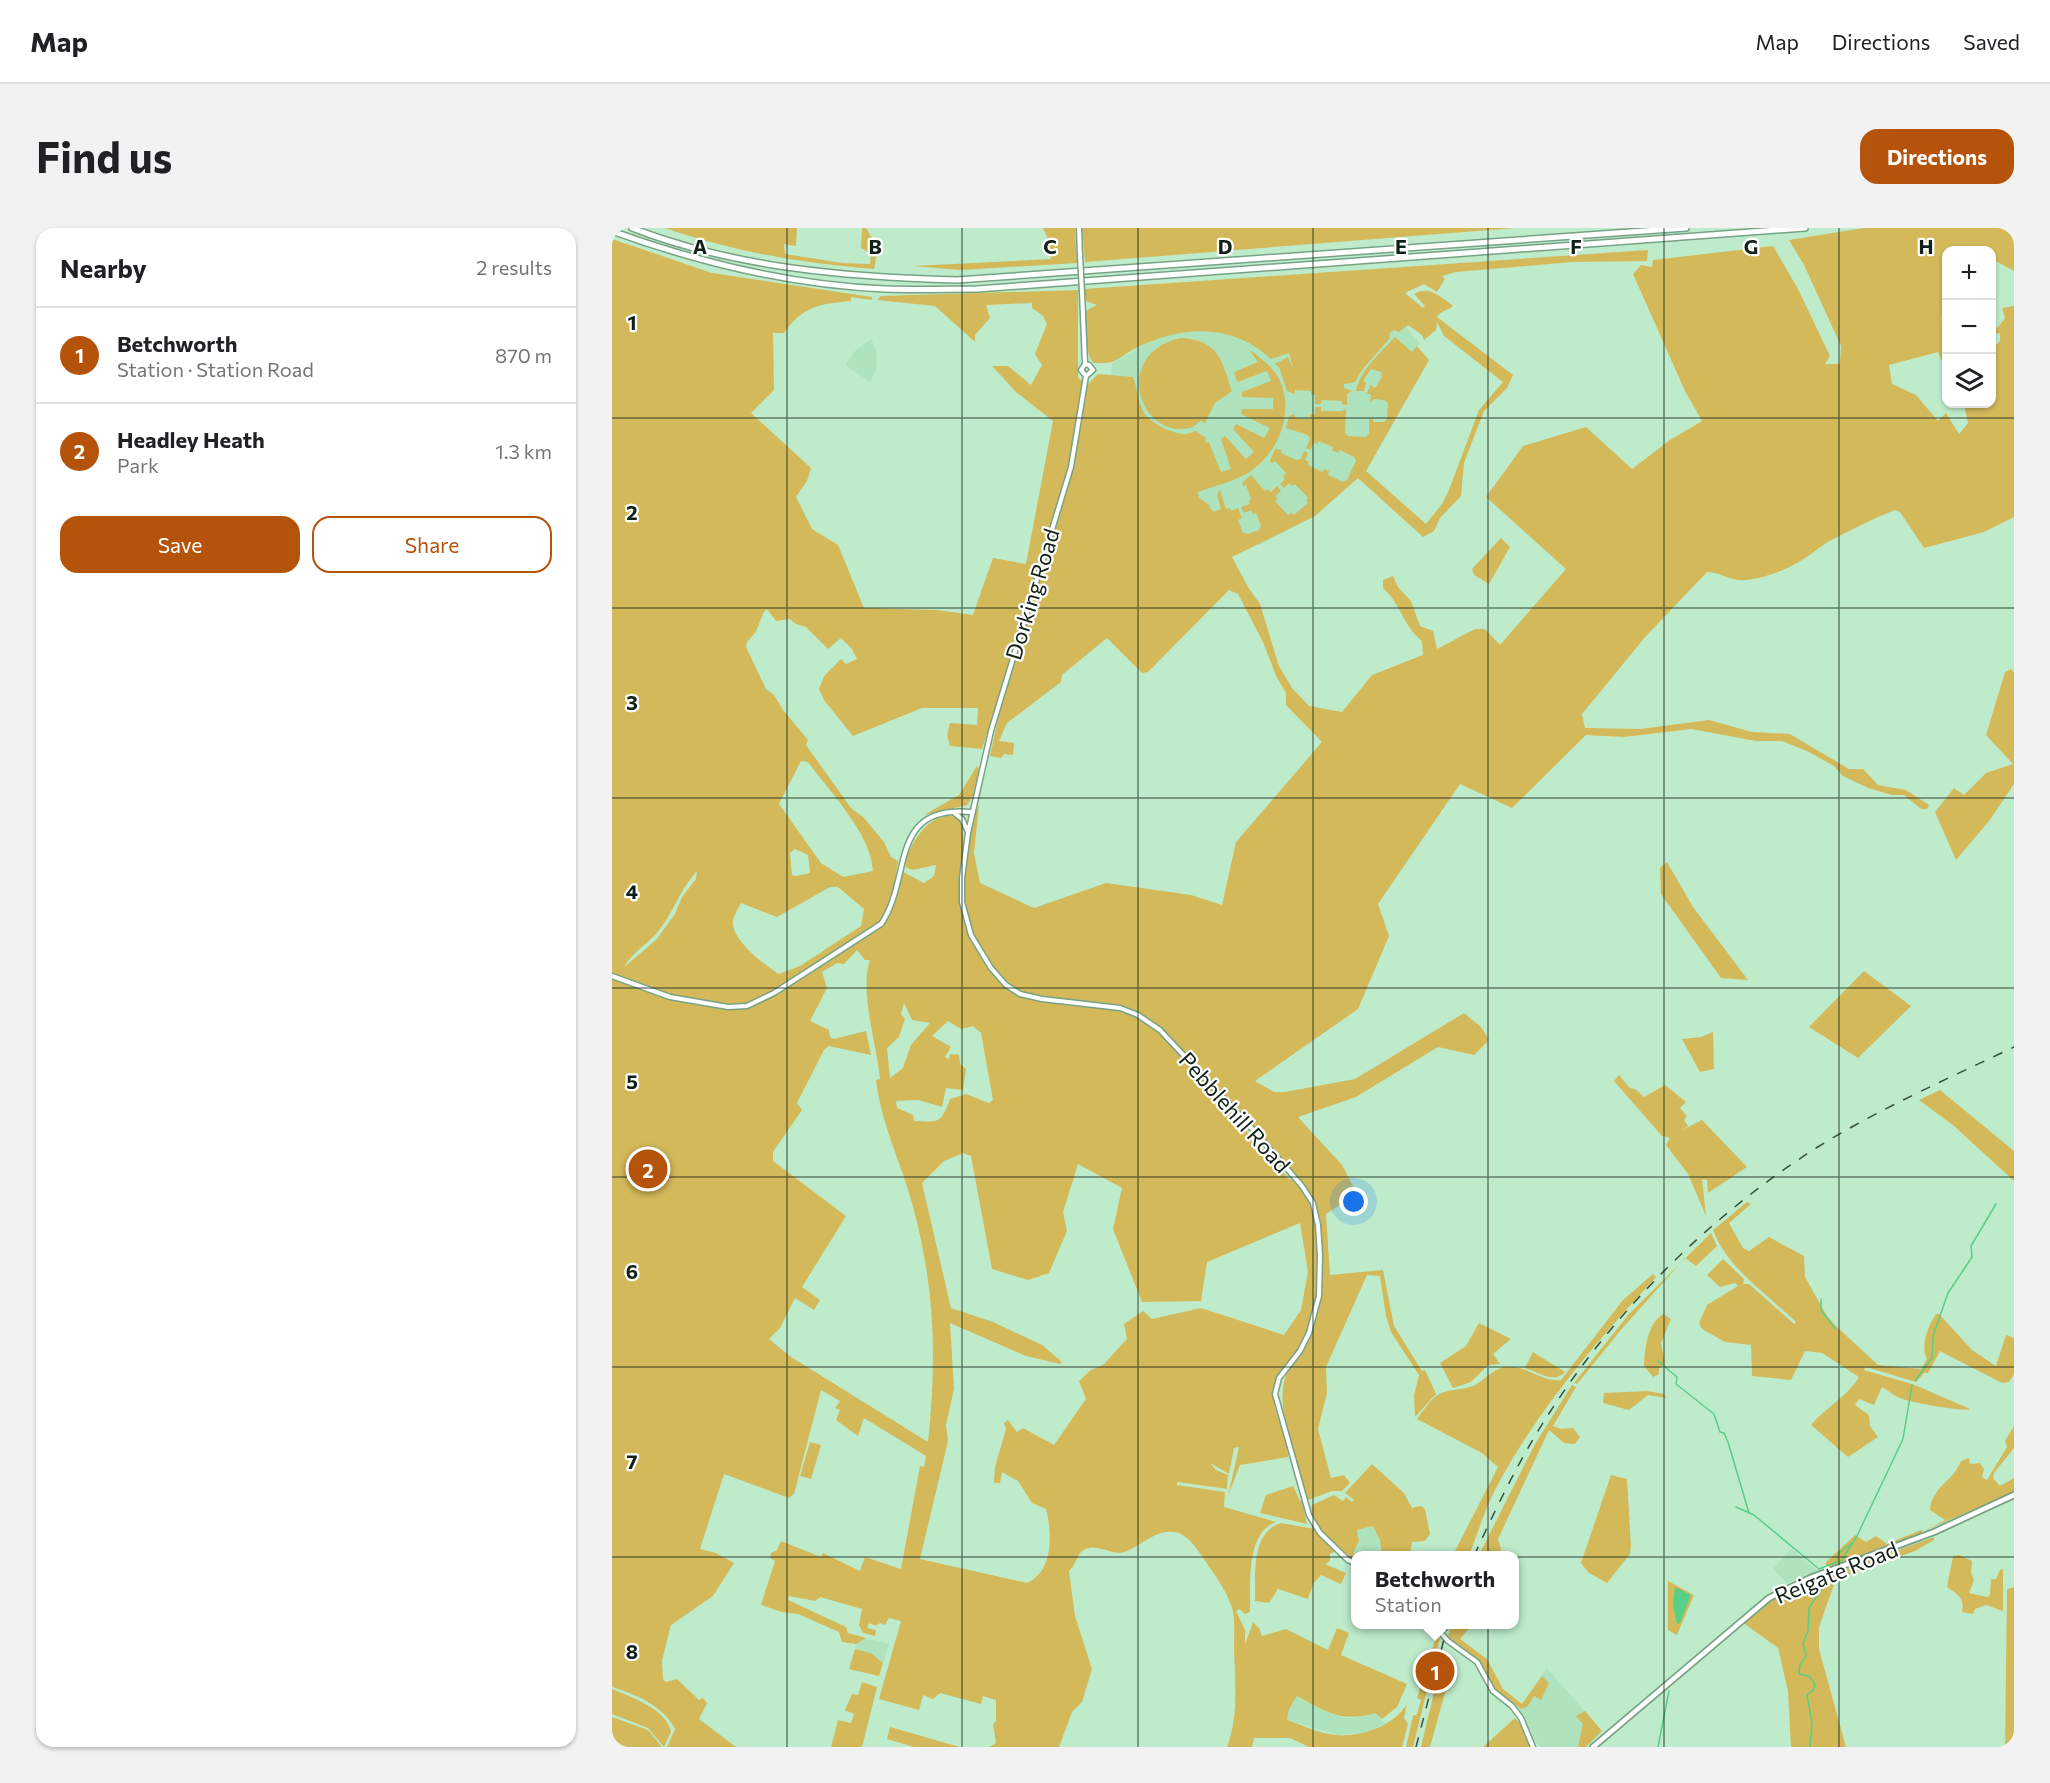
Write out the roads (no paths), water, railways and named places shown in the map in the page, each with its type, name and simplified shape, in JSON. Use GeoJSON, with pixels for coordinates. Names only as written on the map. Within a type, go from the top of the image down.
{"type":"FeatureCollection","features":[{"type":"Feature","properties":{"kind":"highway"},"geometry":{"type":"LineString","coordinates":[[632,228],[656,237],[740,259],[809,271],[883,278],[957,280],[1686,228]]}},
{"type":"Feature","properties":{"kind":"highway"},"geometry":{"type":"LineString","coordinates":[[612,231],[655,247],[739,270],[807,282],[885,289],[977,289],[1805,228]]}},
{"type":"Feature","properties":{"kind":"main road"},"geometry":{"type":"LineString","coordinates":[[1079,228],[1085,364],[1081,370],[1086,376],[1093,370],[1089,364],[1085,364]]}},
{"type":"Feature","properties":{"kind":"main road","name":"Dorking Road"},"geometry":{"type":"LineString","coordinates":[[972,812],[995,716],[1071,467],[1086,376]]}},
{"type":"Feature","properties":{"kind":"main road"},"geometry":{"type":"LineString","coordinates":[[951,811],[962,819],[968,833]]}},
{"type":"Feature","properties":{"kind":"main road"},"geometry":{"type":"LineString","coordinates":[[612,976],[670,997],[728,1007],[755,1003],[881,924],[892,906],[899,870],[914,833],[933,816],[951,811],[972,812]]}},
{"type":"Feature","properties":{"kind":"main road","name":"Pebblehill Road"},"geometry":{"type":"LineString","coordinates":[[972,812],[961,891],[971,935],[991,968],[1006,985],[1020,994],[1042,999],[1120,1008],[1138,1015],[1160,1030],[1257,1134],[1302,1186],[1313,1203],[1320,1255],[1318,1296],[1309,1333],[1279,1378],[1275,1394],[1284,1434],[1314,1525],[1351,1562]]}},
{"type":"Feature","properties":{"kind":"main road","name":"Reigate Road"},"geometry":{"type":"LineString","coordinates":[[1593,1747],[1769,1598],[1810,1578],[1928,1535],[2014,1496]]}},
{"type":"Feature","properties":{"kind":"main road"},"geometry":{"type":"LineString","coordinates":[[1437,1629],[1448,1641],[1477,1662],[1493,1691],[1512,1706],[1521,1718],[1533,1747]]}},
{"type":"Feature","properties":{"kind":"waterway"},"geometry":{"type":"LineString","coordinates":[[1915,1381],[1932,1358],[1933,1336],[1948,1293],[1972,1257],[1971,1246],[1996,1204]]}},
{"type":"Feature","properties":{"kind":"waterway"},"geometry":{"type":"LineString","coordinates":[[1821,1299],[1821,1310],[1835,1329]]}},
{"type":"Feature","properties":{"kind":"waterway"},"geometry":{"type":"LineString","coordinates":[[1658,1361],[1677,1377],[1676,1384],[1714,1414],[1720,1432],[1724,1433],[1728,1442],[1749,1513]]}},
{"type":"Feature","properties":{"kind":"waterway"},"geometry":{"type":"LineString","coordinates":[[1839,1564],[1857,1536],[1903,1439],[1912,1385]]}},
{"type":"Feature","properties":{"kind":"waterway"},"geometry":{"type":"LineString","coordinates":[[1736,1507],[1754,1515],[1819,1569],[1837,1562],[1838,1554],[1853,1542]]}},
{"type":"Feature","properties":{"kind":"waterway"},"geometry":{"type":"LineString","coordinates":[[1810,1747],[1812,1723],[1807,1695],[1814,1689],[1815,1684],[1809,1676],[1799,1674],[1800,1665],[1806,1656],[1803,1643],[1808,1631],[1809,1608],[1832,1574]]}},
{"type":"Feature","properties":{"kind":"waterway"},"geometry":{"type":"LineString","coordinates":[[1658,1747],[1669,1691]]}},
{"type":"Feature","properties":{"kind":"railway"},"geometry":{"type":"LineString","coordinates":[[1476,1551],[1527,1449],[1575,1376],[1635,1302],[1703,1234],[1739,1203],[1816,1148],[1889,1107],[2014,1047]]}},
{"type":"Feature","properties":{"kind":"railway"},"geometry":{"type":"LineString","coordinates":[[1416,1747],[1447,1629]]}},
{"type":"Feature","properties":{"kind":"place","name":"Headley Heath"},"geometry":{"type":"Point","coordinates":[648,1169]}},
{"type":"Feature","properties":{"kind":"place","name":"Betchworth"},"geometry":{"type":"Point","coordinates":[1435,1671]}}]}
